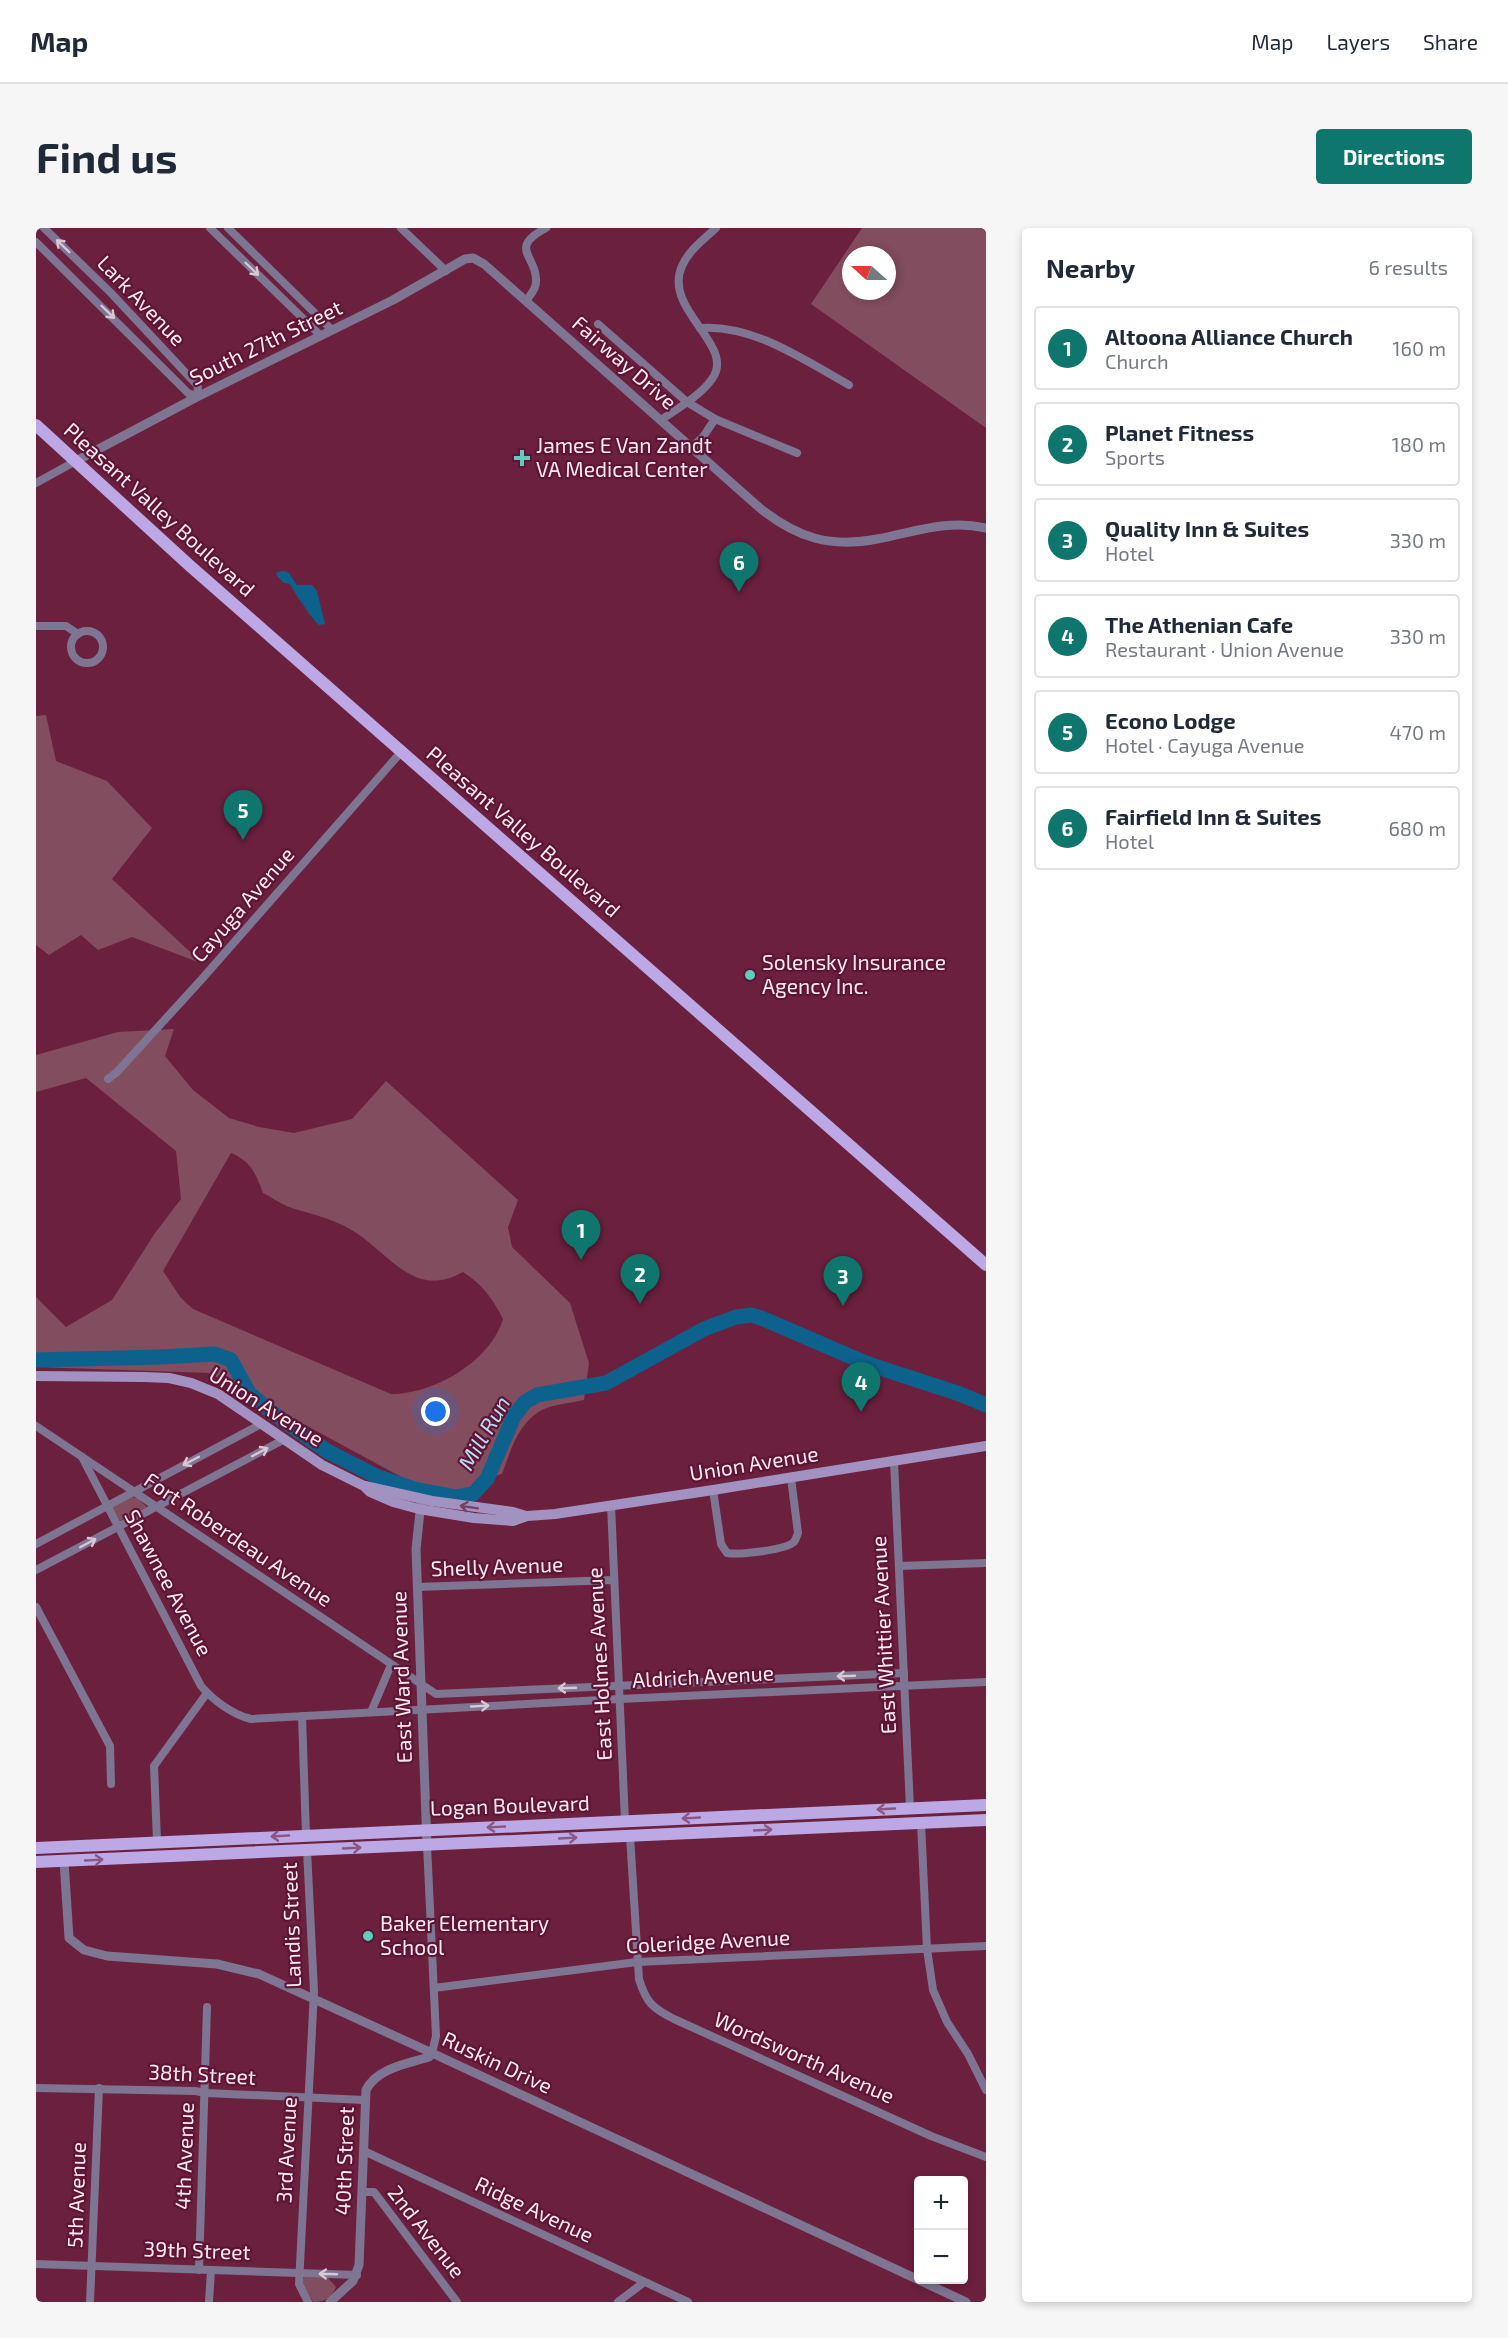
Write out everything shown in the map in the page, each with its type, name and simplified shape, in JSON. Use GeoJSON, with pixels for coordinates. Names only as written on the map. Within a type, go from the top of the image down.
{"type":"FeatureCollection","features":[{"type":"Feature","properties":{"kind":"main road","name":"Pleasant Valley Boulevard"},"geometry":{"type":"LineString","coordinates":[[36,425],[74,462],[986,1265]]}},
{"type":"Feature","properties":{"kind":"main road","name":"Union Avenue"},"geometry":{"type":"LineString","coordinates":[[36,1376],[169,1378],[191,1383],[218,1394],[322,1465],[364,1486],[373,1486],[420,1504],[527,1516],[555,1514],[713,1490],[986,1446]]}},
{"type":"Feature","properties":{"kind":"main road","name":"Logan Boulevard"},"geometry":{"type":"LineString","coordinates":[[36,1848],[986,1805]]}},
{"type":"Feature","properties":{"kind":"main road","name":"Logan Boulevard"},"geometry":{"type":"LineString","coordinates":[[36,1862],[986,1820]]}},
{"type":"Feature","properties":{"kind":"street","name":"Lark Avenue"},"geometry":{"type":"LineString","coordinates":[[36,242],[188,393],[197,397],[198,386],[111,293],[44,228]]}},
{"type":"Feature","properties":{"kind":"street"},"geometry":{"type":"LineString","coordinates":[[210,228],[321,336]]}},
{"type":"Feature","properties":{"kind":"street"},"geometry":{"type":"LineString","coordinates":[[228,228],[332,330]]}},
{"type":"Feature","properties":{"kind":"street"},"geometry":{"type":"LineString","coordinates":[[400,228],[446,272]]}},
{"type":"Feature","properties":{"kind":"street"},"geometry":{"type":"LineString","coordinates":[[526,301],[536,287],[537,277],[526,251],[527,243],[538,232],[546,228]]}},
{"type":"Feature","properties":{"kind":"street"},"geometry":{"type":"LineString","coordinates":[[661,420],[687,402],[712,379],[717,366],[715,349],[684,305],[678,286],[681,267],[691,252],[716,228]]}},
{"type":"Feature","properties":{"kind":"street","name":"South 27th Street"},"geometry":{"type":"LineString","coordinates":[[74,462],[197,397],[446,272],[465,259],[473,258]]}},
{"type":"Feature","properties":{"kind":"street","name":"Fairway Drive"},"geometry":{"type":"LineString","coordinates":[[473,258],[484,264],[761,509],[785,527],[811,538],[835,543],[853,543],[945,524],[986,528]]}},
{"type":"Feature","properties":{"kind":"street"},"geometry":{"type":"LineString","coordinates":[[598,324],[687,402],[715,419],[797,453]]}},
{"type":"Feature","properties":{"kind":"street"},"geometry":{"type":"LineString","coordinates":[[700,328],[719,327],[785,348],[849,385]]}},
{"type":"Feature","properties":{"kind":"street"},"geometry":{"type":"LineString","coordinates":[[692,447],[703,437],[715,419]]}},
{"type":"Feature","properties":{"kind":"street"},"geometry":{"type":"LineString","coordinates":[[36,483],[74,462]]}},
{"type":"Feature","properties":{"kind":"street"},"geometry":{"type":"LineString","coordinates":[[36,626],[66,626],[78,634]]}},
{"type":"Feature","properties":{"kind":"street"},"geometry":{"type":"LineString","coordinates":[[88,631],[101,640],[102,651],[96,660],[87,663],[74,656],[72,642],[78,634],[88,631]]}},
{"type":"Feature","properties":{"kind":"street","name":"Cayuga Avenue"},"geometry":{"type":"LineString","coordinates":[[108,1079],[201,980],[402,752]]}},
{"type":"Feature","properties":{"kind":"street"},"geometry":{"type":"LineString","coordinates":[[36,1544],[261,1424]]}},
{"type":"Feature","properties":{"kind":"street","name":"Fort Roberdeau Avenue"},"geometry":{"type":"LineString","coordinates":[[36,1426],[421,1684]]}},
{"type":"Feature","properties":{"kind":"street"},"geometry":{"type":"LineString","coordinates":[[36,1570],[284,1440]]}},
{"type":"Feature","properties":{"kind":"street","name":"Shawnee Avenue"},"geometry":{"type":"LineString","coordinates":[[82,1457],[201,1686],[207,1693]]}},
{"type":"Feature","properties":{"kind":"street","name":"East Whittier Avenue"},"geometry":{"type":"LineString","coordinates":[[894,1461],[910,1808]]}},
{"type":"Feature","properties":{"kind":"street"},"geometry":{"type":"LineString","coordinates":[[713,1490],[721,1544],[727,1553],[737,1555],[788,1545],[796,1540],[798,1533],[791,1478]]}},
{"type":"Feature","properties":{"kind":"street","name":"East Ward Avenue"},"geometry":{"type":"LineString","coordinates":[[420,1504],[416,1549],[427,1845]]}},
{"type":"Feature","properties":{"kind":"street","name":"East Holmes Avenue"},"geometry":{"type":"LineString","coordinates":[[611,1505],[625,1821]]}},
{"type":"Feature","properties":{"kind":"street"},"geometry":{"type":"LineString","coordinates":[[899,1566],[986,1563]]}},
{"type":"Feature","properties":{"kind":"street","name":"Shelly Avenue"},"geometry":{"type":"LineString","coordinates":[[417,1587],[614,1580]]}},
{"type":"Feature","properties":{"kind":"street"},"geometry":{"type":"LineString","coordinates":[[36,1607],[110,1746],[111,1784]]}},
{"type":"Feature","properties":{"kind":"street"},"geometry":{"type":"LineString","coordinates":[[371,1712],[391,1665]]}},
{"type":"Feature","properties":{"kind":"street","name":"Aldrich Avenue"},"geometry":{"type":"LineString","coordinates":[[421,1684],[436,1694],[904,1673]]}},
{"type":"Feature","properties":{"kind":"street","name":"Aldrich Avenue"},"geometry":{"type":"LineString","coordinates":[[207,1693],[240,1716],[251,1719],[986,1682]]}},
{"type":"Feature","properties":{"kind":"street"},"geometry":{"type":"LineString","coordinates":[[157,1842],[154,1766],[207,1693]]}},
{"type":"Feature","properties":{"kind":"street"},"geometry":{"type":"LineString","coordinates":[[302,1716],[306,1835]]}},
{"type":"Feature","properties":{"kind":"street"},"geometry":{"type":"LineString","coordinates":[[921,1823],[927,1949],[933,1990],[938,2004],[973,2062],[986,2090]]}},
{"type":"Feature","properties":{"kind":"street","name":"Wordsworth Avenue"},"geometry":{"type":"LineString","coordinates":[[630,1836],[637,1962],[644,1996],[662,2013],[931,2136],[986,2157]]}},
{"type":"Feature","properties":{"kind":"street"},"geometry":{"type":"LineString","coordinates":[[427,1845],[436,2036],[432,2053]]}},
{"type":"Feature","properties":{"kind":"street","name":"Landis Street"},"geometry":{"type":"LineString","coordinates":[[307,1850],[313,1998]]}},
{"type":"Feature","properties":{"kind":"street","name":"Ruskin Drive"},"geometry":{"type":"LineString","coordinates":[[64,1861],[69,1938],[84,1950],[107,1956],[217,1964],[259,1974],[966,2302]]}},
{"type":"Feature","properties":{"kind":"street","name":"Coleridge Avenue"},"geometry":{"type":"LineString","coordinates":[[434,1988],[637,1962],[986,1946]]}},
{"type":"Feature","properties":{"kind":"street","name":"3rd Avenue"},"geometry":{"type":"LineString","coordinates":[[308,2302],[299,2284],[299,2273],[313,1998]]}},
{"type":"Feature","properties":{"kind":"street","name":"4th Avenue"},"geometry":{"type":"LineString","coordinates":[[199,2270],[207,2007]]}},
{"type":"Feature","properties":{"kind":"street","name":"40th Street"},"geometry":{"type":"LineString","coordinates":[[357,2275],[363,2192],[366,2090],[376,2076],[429,2057],[432,2053]]}},
{"type":"Feature","properties":{"kind":"street","name":"38th Street"},"geometry":{"type":"LineString","coordinates":[[36,2088],[195,2091],[365,2100]]}},
{"type":"Feature","properties":{"kind":"street","name":"5th Avenue"},"geometry":{"type":"LineString","coordinates":[[90,2302],[99,2088]]}},
{"type":"Feature","properties":{"kind":"street","name":"Ridge Avenue"},"geometry":{"type":"LineString","coordinates":[[364,2151],[688,2302]]}},
{"type":"Feature","properties":{"kind":"street","name":"2nd Avenue"},"geometry":{"type":"LineString","coordinates":[[363,2192],[374,2192],[457,2302]]}},
{"type":"Feature","properties":{"kind":"street","name":"39th Street"},"geometry":{"type":"LineString","coordinates":[[36,2264],[357,2275]]}},
{"type":"Feature","properties":{"kind":"street"},"geometry":{"type":"LineString","coordinates":[[209,2302],[211,2270]]}},
{"type":"Feature","properties":{"kind":"street"},"geometry":{"type":"LineString","coordinates":[[330,2302],[348,2288],[357,2275]]}},
{"type":"Feature","properties":{"kind":"street"},"geometry":{"type":"LineString","coordinates":[[618,2302],[643,2283]]}},
{"type":"Feature","properties":{"kind":"shaded area"},"geometry":{"type":"Polygon","coordinates":[[[862,228],[986,228],[986,428],[811,304],[842,258],[842,300],[896,300],[896,246],[850,246],[862,228]]]}},
{"type":"Feature","properties":{"kind":"shaded area"},"geometry":{"type":"Polygon","coordinates":[[[46,715],[56,761],[107,781],[152,828],[112,879],[203,964],[132,937],[98,950],[81,935],[49,955],[36,945],[36,716],[46,715]]]}},
{"type":"Feature","properties":{"kind":"shaded area"},"geometry":{"type":"Polygon","coordinates":[[[174,1029],[165,1056],[193,1090],[229,1118],[259,1127],[294,1133],[352,1119],[386,1081],[518,1200],[508,1227],[512,1247],[570,1303],[589,1363],[584,1400],[552,1406],[534,1415],[516,1438],[502,1474],[480,1480],[465,1492],[429,1492],[209,1373],[36,1367],[36,1297],[66,1327],[112,1300],[155,1233],[181,1199],[176,1151],[86,1078],[36,1092],[36,1055],[118,1032],[174,1029]],[[231,1153],[163,1271],[181,1298],[193,1309],[391,1394],[408,1393],[442,1382],[473,1362],[486,1349],[503,1319],[486,1292],[470,1277],[463,1272],[445,1279],[429,1280],[414,1276],[401,1269],[348,1228],[288,1207],[263,1193],[252,1169],[238,1156],[231,1153]]]}},
{"type":"Feature","properties":{"kind":"shaded area"},"geometry":{"type":"Polygon","coordinates":[[[131,1497],[137,1498],[147,1507],[120,1521],[112,1508],[131,1497]]]}},
{"type":"Feature","properties":{"kind":"shaded area"},"geometry":{"type":"Polygon","coordinates":[[[305,2277],[328,2278],[336,2287],[327,2299],[313,2302],[302,2283],[305,2277]]]}},
{"type":"Feature","properties":{"kind":"water"},"geometry":{"type":"Polygon","coordinates":[[[277,572],[289,573],[297,585],[312,585],[317,591],[325,624],[316,623],[290,584],[284,583],[276,575],[277,572]]]}},
{"type":"Feature","properties":{"kind":"waterway","name":"Mill Run"},"geometry":{"type":"LineString","coordinates":[[36,1360],[215,1354],[231,1360],[249,1393],[274,1414],[327,1451],[376,1476],[418,1490],[456,1497],[473,1494],[487,1479],[514,1416],[525,1402],[537,1395],[606,1383],[704,1329],[736,1317],[752,1315],[868,1364],[960,1394],[986,1405]]}},
{"type":"Feature","properties":{"kind":"place","name":"James E Van Zandt VA Medical Center"},"geometry":{"type":"Point","coordinates":[522,458]}},
{"type":"Feature","properties":{"kind":"place","name":"Fairfield Inn & Suites"},"geometry":{"type":"Point","coordinates":[739,592]}},
{"type":"Feature","properties":{"kind":"place","name":"Econo Lodge"},"geometry":{"type":"Point","coordinates":[243,840]}},
{"type":"Feature","properties":{"kind":"place","name":"Solensky Insurance Agency Inc."},"geometry":{"type":"Point","coordinates":[750,975]}},
{"type":"Feature","properties":{"kind":"place","name":"Altoona Alliance Church"},"geometry":{"type":"Point","coordinates":[581,1260]}},
{"type":"Feature","properties":{"kind":"place","name":"Planet Fitness"},"geometry":{"type":"Point","coordinates":[640,1304]}},
{"type":"Feature","properties":{"kind":"place","name":"Quality Inn & Suites"},"geometry":{"type":"Point","coordinates":[843,1306]}},
{"type":"Feature","properties":{"kind":"place","name":"The Athenian Cafe"},"geometry":{"type":"Point","coordinates":[861,1412]}},
{"type":"Feature","properties":{"kind":"place","name":"Baker Elementary School"},"geometry":{"type":"Point","coordinates":[368,1936]}}]}
